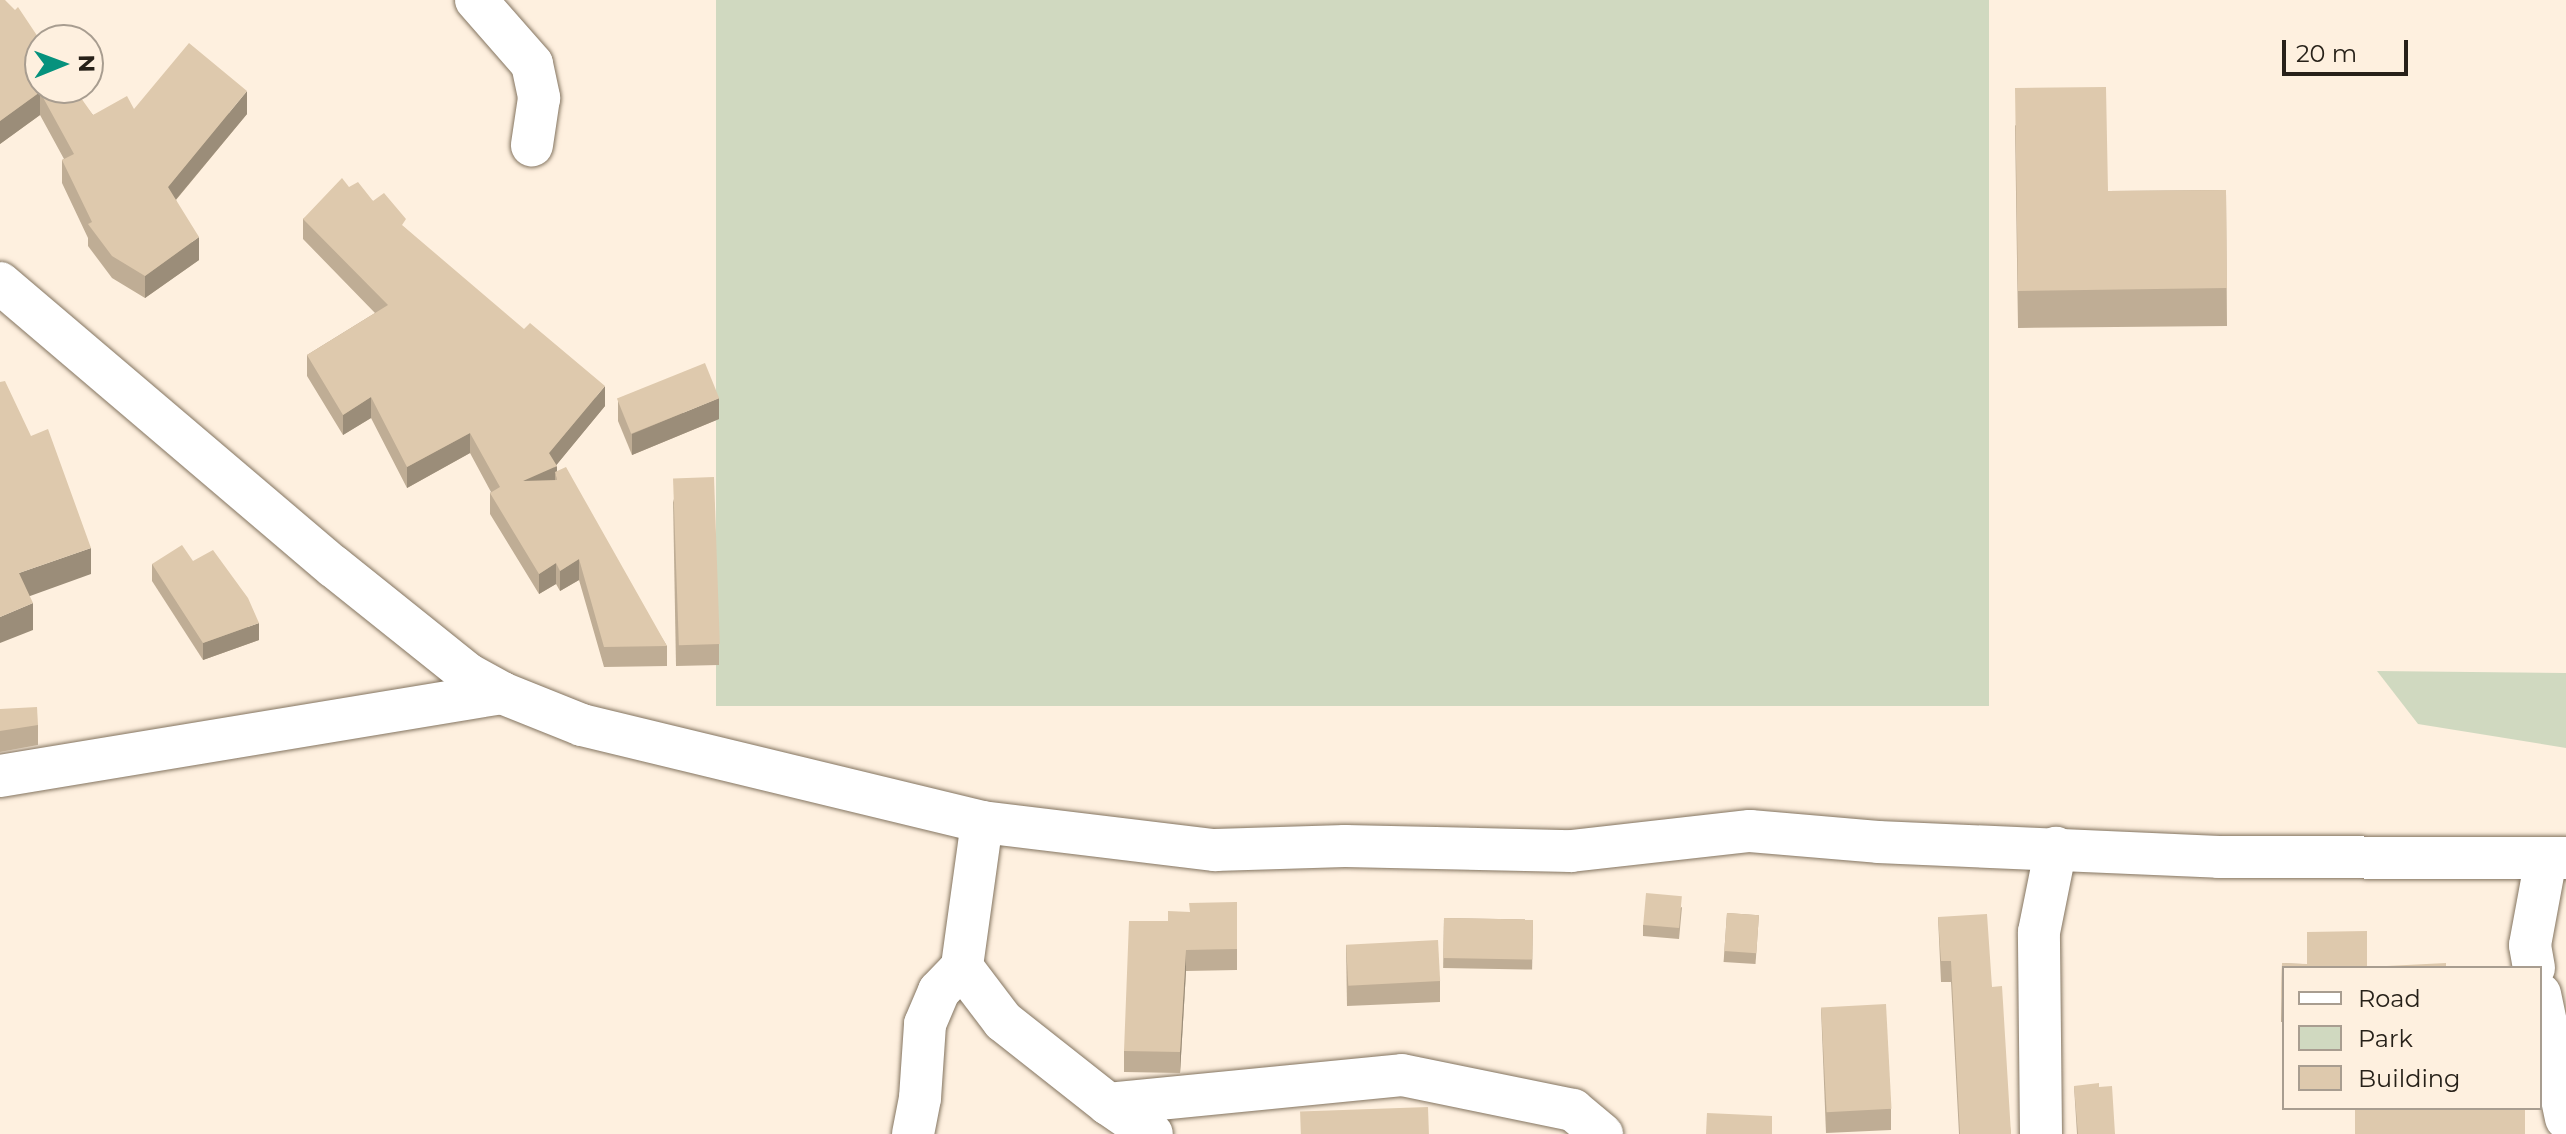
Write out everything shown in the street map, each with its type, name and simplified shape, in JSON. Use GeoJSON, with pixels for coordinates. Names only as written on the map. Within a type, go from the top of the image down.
{"type":"FeatureCollection","features":[{"type":"Feature","properties":{"kind":"street"},"geometry":{"type":"LineString","coordinates":[[476,0],[532,64],[539,98],[532,145]]}},
{"type":"Feature","properties":{"kind":"street"},"geometry":{"type":"LineString","coordinates":[[0,283],[333,566],[468,674],[502,693],[582,725],[982,822],[1215,850],[1345,846],[1571,851],[1750,831],[1878,842],[2219,857],[2556,859],[2530,945],[2534,966]]}},
{"type":"Feature","properties":{"kind":"street"},"geometry":{"type":"LineString","coordinates":[[0,776],[502,693]]}},
{"type":"Feature","properties":{"kind":"street"},"geometry":{"type":"LineString","coordinates":[[913,1134],[920,1098],[925,1024],[939,991],[962,967],[982,822]]}},
{"type":"Feature","properties":{"kind":"street"},"geometry":{"type":"LineString","coordinates":[[2041,1134],[2039,932],[2056,848]]}},
{"type":"Feature","properties":{"kind":"street"},"geometry":{"type":"LineString","coordinates":[[962,967],[1003,1021],[1108,1104],[1152,1134]]}},
{"type":"Feature","properties":{"kind":"street"},"geometry":{"type":"LineString","coordinates":[[2542,1004],[2566,1118]]}},
{"type":"Feature","properties":{"kind":"street"},"geometry":{"type":"LineString","coordinates":[[1108,1104],[1402,1075],[1573,1110],[1602,1134]]}},
{"type":"Feature","properties":{"kind":"green space"},"geometry":{"type":"Polygon","coordinates":[[[716,0],[1989,0],[1989,706],[716,706],[716,0]]]}},
{"type":"Feature","properties":{"kind":"green space"},"geometry":{"type":"Polygon","coordinates":[[[2377,671],[2566,673],[2566,748],[2418,724],[2377,671]]]}},
{"type":"Feature","properties":{"kind":"building"},"geometry":{"type":"Polygon","coordinates":[[[0,0],[5,0],[15,10],[18,7],[29,24],[24,24],[24,104],[0,121],[0,0]]]}},
{"type":"Feature","properties":{"kind":"building"},"geometry":{"type":"Polygon","coordinates":[[[189,43],[247,91],[168,187],[199,237],[145,276],[112,256],[88,224],[92,222],[62,160],[74,154],[47,104],[85,104],[93,115],[127,96],[134,109],[189,43]]]}},
{"type":"Feature","properties":{"kind":"building"},"geometry":{"type":"Polygon","coordinates":[[[2106,87],[2108,191],[2226,190],[2227,288],[2018,291],[2015,88],[2106,87]]]}},
{"type":"Feature","properties":{"kind":"building"},"geometry":{"type":"Polygon","coordinates":[[[342,178],[349,187],[358,182],[373,201],[384,193],[406,219],[402,225],[524,329],[530,323],[605,386],[549,453],[557,466],[523,481],[557,480],[555,472],[566,467],[667,646],[604,647],[579,559],[560,571],[556,563],[539,574],[490,493],[500,487],[470,433],[407,467],[371,397],[343,415],[307,355],[388,305],[303,219],[342,178]]]}},
{"type":"Feature","properties":{"kind":"building"},"geometry":{"type":"Polygon","coordinates":[[[705,363],[719,398],[631,434],[617,399],[705,363]]]}},
{"type":"Feature","properties":{"kind":"building"},"geometry":{"type":"Polygon","coordinates":[[[5,381],[31,436],[48,429],[91,548],[19,573],[33,603],[0,617],[0,382],[5,381]]]}},
{"type":"Feature","properties":{"kind":"building"},"geometry":{"type":"Polygon","coordinates":[[[714,477],[720,644],[679,645],[673,478],[714,477]]]}},
{"type":"Feature","properties":{"kind":"building"},"geometry":{"type":"Polygon","coordinates":[[[182,545],[193,561],[213,550],[248,598],[259,623],[203,643],[152,564],[182,545]]]}},
{"type":"Feature","properties":{"kind":"building"},"geometry":{"type":"Polygon","coordinates":[[[37,707],[38,725],[0,731],[0,709],[37,707]]]}},
{"type":"Feature","properties":{"kind":"building"},"geometry":{"type":"Polygon","coordinates":[[[1646,893],[1682,896],[1679,928],[1643,925],[1646,893]]]}},
{"type":"Feature","properties":{"kind":"building"},"geometry":{"type":"Polygon","coordinates":[[[1237,902],[1237,949],[1186,950],[1180,1052],[1124,1051],[1129,921],[1168,921],[1168,911],[1190,912],[1189,903],[1237,902]]]}},
{"type":"Feature","properties":{"kind":"building"},"geometry":{"type":"Polygon","coordinates":[[[1727,913],[1759,915],[1756,953],[1724,951],[1727,913]]]}},
{"type":"Feature","properties":{"kind":"building"},"geometry":{"type":"Polygon","coordinates":[[[1987,914],[1992,987],[2002,986],[2011,1134],[1960,1134],[1951,961],[1941,961],[1938,917],[1987,914]]]}},
{"type":"Feature","properties":{"kind":"building"},"geometry":{"type":"Polygon","coordinates":[[[1444,918],[1533,920],[1532,960],[1443,958],[1444,918]]]}},
{"type":"Feature","properties":{"kind":"building"},"geometry":{"type":"Polygon","coordinates":[[[2367,931],[2367,966],[2282,966],[2281,998],[2282,963],[2307,964],[2307,932],[2367,931]]]}},
{"type":"Feature","properties":{"kind":"building"},"geometry":{"type":"Polygon","coordinates":[[[1438,940],[1440,981],[1348,986],[1346,945],[1438,940]]]}},
{"type":"Feature","properties":{"kind":"building"},"geometry":{"type":"Polygon","coordinates":[[[2446,963],[2446,966],[2387,966],[2446,963]]]}},
{"type":"Feature","properties":{"kind":"building"},"geometry":{"type":"Polygon","coordinates":[[[1886,1004],[1891,1109],[1827,1112],[1821,1007],[1886,1004]]]}},
{"type":"Feature","properties":{"kind":"building"},"geometry":{"type":"Polygon","coordinates":[[[2099,1083],[2099,1087],[2112,1086],[2115,1134],[2078,1134],[2074,1086],[2099,1083]]]}},
{"type":"Feature","properties":{"kind":"building"},"geometry":{"type":"Polygon","coordinates":[[[1428,1107],[1429,1134],[1301,1134],[1300,1111],[1428,1107]]]}},
{"type":"Feature","properties":{"kind":"building"},"geometry":{"type":"Polygon","coordinates":[[[2355,1110],[2525,1110],[2525,1134],[2355,1134],[2355,1110]]]}},
{"type":"Feature","properties":{"kind":"building"},"geometry":{"type":"Polygon","coordinates":[[[1707,1113],[1772,1116],[1772,1134],[1706,1134],[1707,1113]]]}}]}
